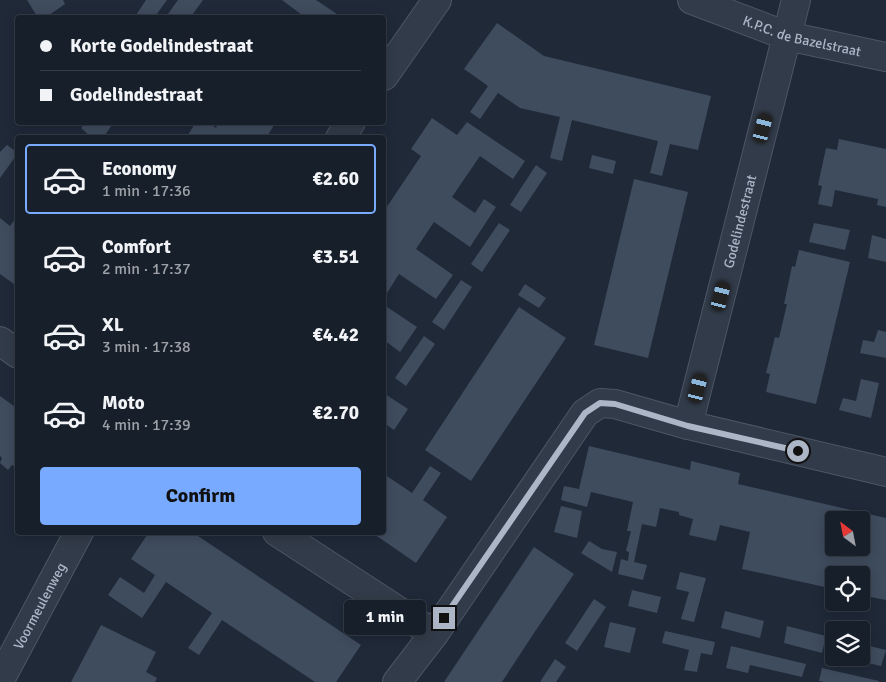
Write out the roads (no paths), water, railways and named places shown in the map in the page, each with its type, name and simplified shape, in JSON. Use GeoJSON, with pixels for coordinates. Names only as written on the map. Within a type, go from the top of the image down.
{"type":"FeatureCollection","features":[{"type":"Feature","properties":{"kind":"street"},"geometry":{"type":"LineString","coordinates":[[386,73],[437,0]]}},
{"type":"Feature","properties":{"kind":"street","name":"K.P.C. de Bazelstraat"},"geometry":{"type":"LineString","coordinates":[[692,0],[786,36],[886,57]]}},
{"type":"Feature","properties":{"kind":"street","name":"Godelindestraat"},"geometry":{"type":"LineString","coordinates":[[688,426],[796,0]]}},
{"type":"Feature","properties":{"kind":"street"},"geometry":{"type":"LineString","coordinates":[[0,341],[15,352]]}},
{"type":"Feature","properties":{"kind":"street"},"geometry":{"type":"LineString","coordinates":[[397,682],[434,634],[585,413],[600,403],[615,404],[688,426],[886,472]]}},
{"type":"Feature","properties":{"kind":"street","name":"Voormeulenweg"},"geometry":{"type":"LineString","coordinates":[[0,680],[77,535]]}},
{"type":"Feature","properties":{"kind":"street"},"geometry":{"type":"LineString","coordinates":[[282,535],[434,634]]}}]}
